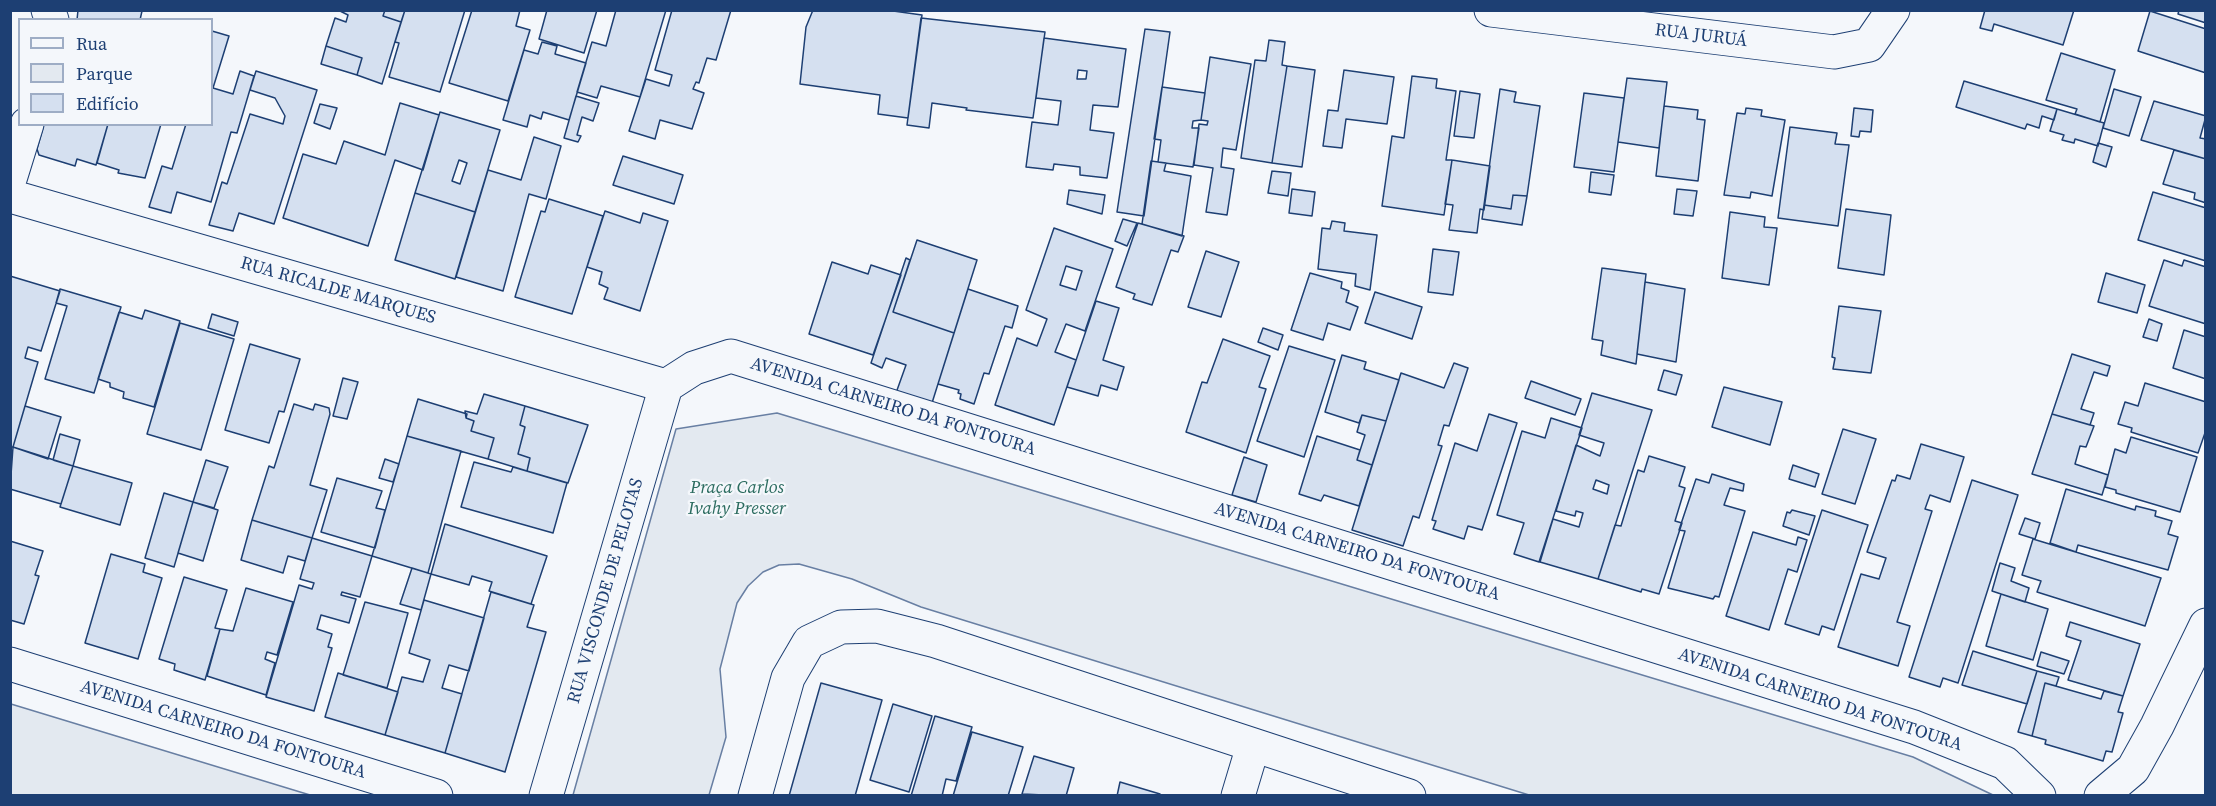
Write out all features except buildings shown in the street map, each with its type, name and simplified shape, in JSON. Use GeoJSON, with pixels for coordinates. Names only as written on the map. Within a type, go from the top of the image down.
{"type":"FeatureCollection","features":[{"type":"Feature","properties":{"kind":"main road","name":"RUA JURUÁ"},"geometry":{"type":"LineString","coordinates":[[1491,10],[1834,52],[1869,45],[1893,10]]}},
{"type":"Feature","properties":{"kind":"main road"},"geometry":{"type":"LineString","coordinates":[[10,179],[26,126]]}},
{"type":"Feature","properties":{"kind":"main road","name":"RUA RICALDE MARQUES"},"geometry":{"type":"LineString","coordinates":[[10,196],[666,386]]}},
{"type":"Feature","properties":{"kind":"main road","name":"AVENIDA CARNEIRO DA FONTOURA"},"geometry":{"type":"LineString","coordinates":[[666,386],[694,368],[731,356],[1914,727],[2005,763],[2039,795]]}},
{"type":"Feature","properties":{"kind":"main road","name":"RUA VISCONDE DE PELOTAS"},"geometry":{"type":"LineString","coordinates":[[546,795],[666,386]]}},
{"type":"Feature","properties":{"kind":"main road"},"geometry":{"type":"LineString","coordinates":[[2101,795],[2133,769],[2157,726],[2205,625]]}},
{"type":"Feature","properties":{"kind":"main road"},"geometry":{"type":"LineString","coordinates":[[755,795],[788,678],[809,642],[841,627],[877,626],[936,641],[1408,795]]}},
{"type":"Feature","properties":{"kind":"main road","name":"AVENIDA CARNEIRO DA FONTOURA"},"geometry":{"type":"LineString","coordinates":[[10,664],[436,795]]}},
{"type":"Feature","properties":{"kind":"main road"},"geometry":{"type":"LineString","coordinates":[[1238,795],[1253,746]]}},
{"type":"Feature","properties":{"kind":"green space","name":"Praça Carlos Ivahy Presser"},"geometry":{"type":"Polygon","coordinates":[[[777,413],[1913,757],[1993,795],[1529,795],[921,607],[852,579],[799,564],[779,565],[763,572],[748,586],[737,603],[720,669],[726,737],[709,795],[573,795],[676,429],[777,413]]]}},
{"type":"Feature","properties":{"kind":"green space"},"geometry":{"type":"Polygon","coordinates":[[[11,704],[310,795],[11,795],[11,704]]]}}]}
